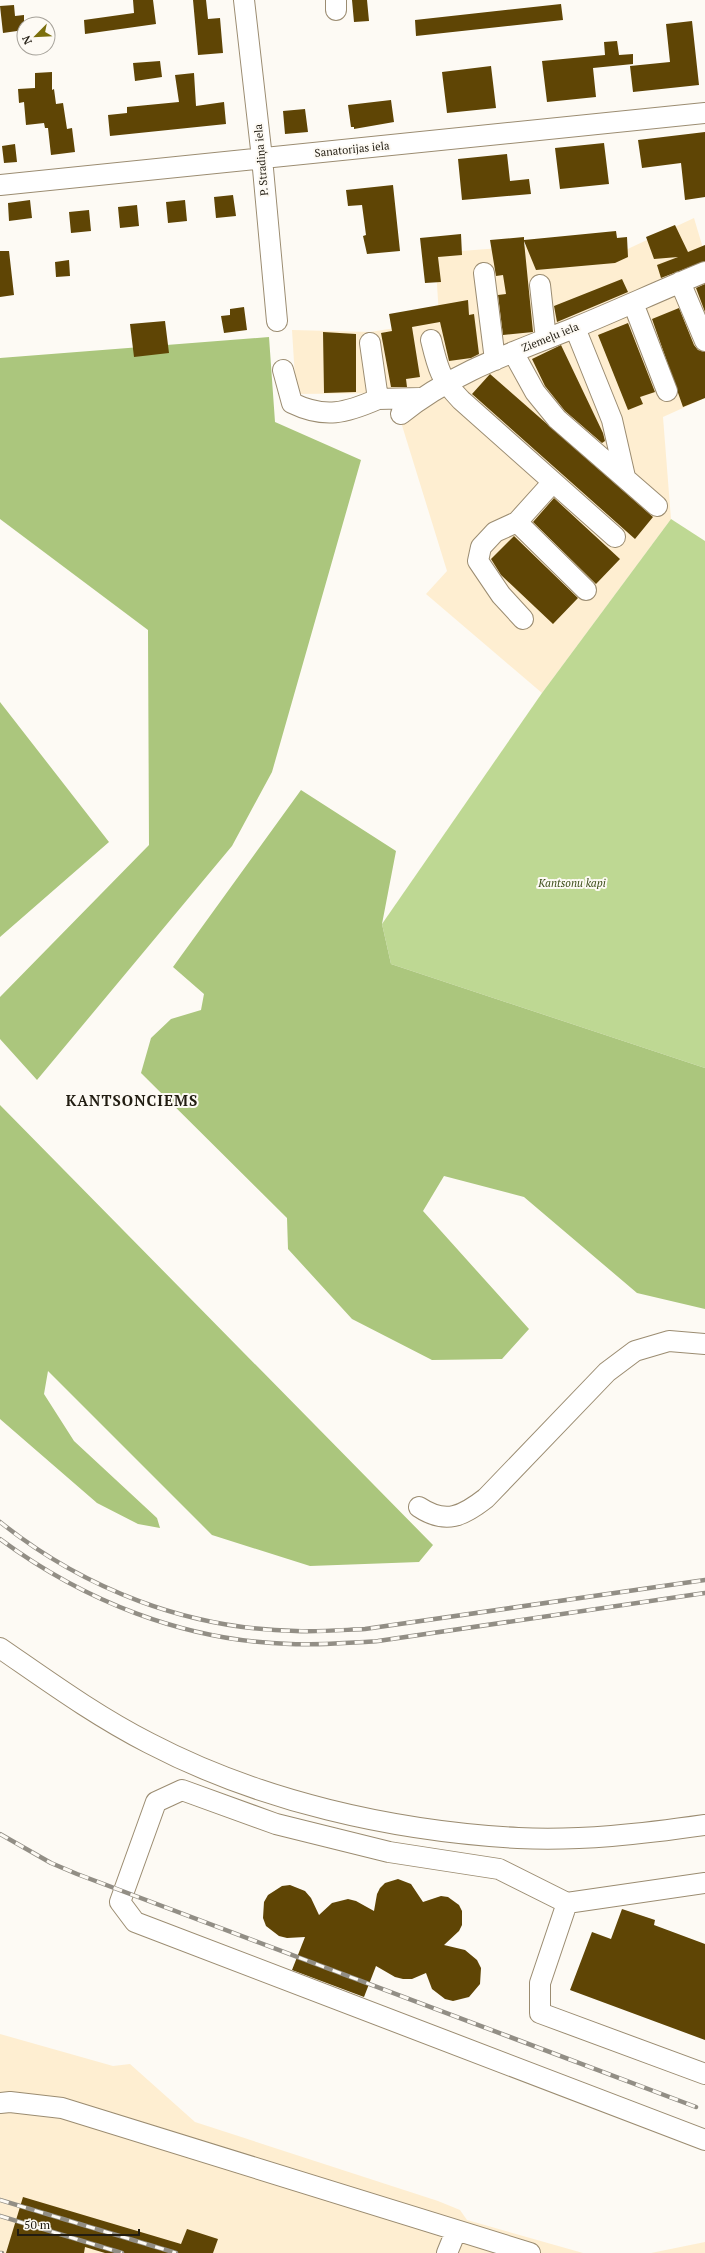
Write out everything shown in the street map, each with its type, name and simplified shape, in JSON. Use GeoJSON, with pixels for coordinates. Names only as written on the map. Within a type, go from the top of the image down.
{"type":"FeatureCollection","features":[{"type":"Feature","properties":{"kind":"street","name":"P. Stradiņa iela"},"geometry":{"type":"LineString","coordinates":[[244,0],[262,158],[277,321]]}},
{"type":"Feature","properties":{"kind":"street","name":"Sanatorijas iela"},"geometry":{"type":"LineString","coordinates":[[0,184],[705,113]]}},
{"type":"Feature","properties":{"kind":"street","name":"Ziemeļu iela"},"geometry":{"type":"LineString","coordinates":[[401,414],[420,398],[445,383],[495,360],[575,328],[705,272]]}},
{"type":"Feature","properties":{"kind":"street"},"geometry":{"type":"LineString","coordinates":[[484,273],[495,360]]}},
{"type":"Feature","properties":{"kind":"street"},"geometry":{"type":"LineString","coordinates":[[680,282],[705,341]]}},
{"type":"Feature","properties":{"kind":"street"},"geometry":{"type":"LineString","coordinates":[[540,285],[546,339]]}},
{"type":"Feature","properties":{"kind":"street"},"geometry":{"type":"LineString","coordinates":[[633,303],[667,391]]}},
{"type":"Feature","properties":{"kind":"street"},"geometry":{"type":"LineString","coordinates":[[575,328],[612,420],[625,477]]}},
{"type":"Feature","properties":{"kind":"street"},"geometry":{"type":"LineString","coordinates":[[432,340],[437,363],[445,383],[461,400],[615,537]]}},
{"type":"Feature","properties":{"kind":"street"},"geometry":{"type":"LineString","coordinates":[[370,343],[378,399]]}},
{"type":"Feature","properties":{"kind":"street"},"geometry":{"type":"LineString","coordinates":[[514,352],[535,392],[557,419],[657,506]]}},
{"type":"Feature","properties":{"kind":"street"},"geometry":{"type":"LineString","coordinates":[[283,370],[292,403],[305,409],[324,413],[351,410],[378,399],[420,398]]}},
{"type":"Feature","properties":{"kind":"street"},"geometry":{"type":"LineString","coordinates":[[523,619],[501,595],[478,561],[481,547],[495,532],[517,522],[553,482]]}},
{"type":"Feature","properties":{"kind":"street"},"geometry":{"type":"LineString","coordinates":[[517,522],[586,590]]}},
{"type":"Feature","properties":{"kind":"street"},"geometry":{"type":"LineString","coordinates":[[420,1507],[432,1515],[444,1517],[467,1513],[486,1498],[607,1372],[635,1351],[669,1341],[705,1344]]}},
{"type":"Feature","properties":{"kind":"street"},"geometry":{"type":"LineString","coordinates":[[0,1648],[79,1702],[148,1743],[212,1772],[282,1796],[361,1817],[448,1831],[518,1838],[640,1835],[705,1825]]}},
{"type":"Feature","properties":{"kind":"street"},"geometry":{"type":"LineString","coordinates":[[705,1883],[567,1903],[499,1869],[389,1852],[283,1826],[182,1790],[156,1802],[120,1902],[135,1922],[705,2140]]}},
{"type":"Feature","properties":{"kind":"street"},"geometry":{"type":"LineString","coordinates":[[567,1903],[540,1983],[540,2013],[705,2074]]}},
{"type":"Feature","properties":{"kind":"street"},"geometry":{"type":"LineString","coordinates":[[0,2103],[10,2102],[62,2108],[530,2253]]}},
{"type":"Feature","properties":{"kind":"street"},"geometry":{"type":"LineString","coordinates":[[447,2253],[456,2231]]}},
{"type":"Feature","properties":{"kind":"shaded area"},"geometry":{"type":"Polygon","coordinates":[[[694,218],[705,255],[705,398],[663,417],[671,519],[542,693],[426,594],[447,571],[392,393],[296,394],[292,330],[370,332],[414,325],[439,316],[435,253],[619,239],[617,254],[694,218]]]}},
{"type":"Feature","properties":{"kind":"shaded area"},"geometry":{"type":"Polygon","coordinates":[[[0,2034],[113,2066],[130,2064],[195,2122],[438,2201],[460,2210],[467,2220],[583,2253],[0,2253],[0,2034]]]}},
{"type":"Feature","properties":{"kind":"shaded area"},"geometry":{"type":"Polygon","coordinates":[[[705,2242],[705,2253],[651,2253],[705,2242]]]}},
{"type":"Feature","properties":{"kind":"green space"},"geometry":{"type":"Polygon","coordinates":[[[269,337],[275,422],[361,460],[272,772],[232,846],[37,1080],[0,1039],[0,997],[149,845],[148,630],[0,519],[0,358],[269,337]]]}},
{"type":"Feature","properties":{"kind":"green space","name":"Kantsonu kapi"},"geometry":{"type":"Polygon","coordinates":[[[671,519],[705,541],[705,1068],[391,964],[382,924],[542,693],[671,519]]]}},
{"type":"Feature","properties":{"kind":"green space"},"geometry":{"type":"Polygon","coordinates":[[[0,702],[109,842],[0,937],[0,702]]]}},
{"type":"Feature","properties":{"kind":"green space"},"geometry":{"type":"Polygon","coordinates":[[[301,790],[396,851],[382,924],[391,964],[705,1068],[705,1309],[637,1293],[524,1197],[444,1176],[423,1211],[529,1329],[502,1359],[432,1360],[352,1319],[288,1249],[287,1218],[141,1073],[151,1038],[171,1019],[201,1010],[204,994],[173,967],[301,790]]]}},
{"type":"Feature","properties":{"kind":"green space"},"geometry":{"type":"Polygon","coordinates":[[[0,1105],[433,1545],[419,1562],[310,1566],[212,1535],[48,1371],[44,1394],[74,1441],[157,1518],[160,1528],[138,1524],[97,1503],[0,1419],[0,1105]]]}},
{"type":"Feature","properties":{"kind":"building"},"geometry":{"type":"Polygon","coordinates":[[[133,0],[153,0],[156,24],[85,34],[84,20],[134,13],[133,0]]]}},
{"type":"Feature","properties":{"kind":"building"},"geometry":{"type":"Polygon","coordinates":[[[193,0],[206,0],[208,19],[220,18],[223,53],[198,55],[193,0]]]}},
{"type":"Feature","properties":{"kind":"building"},"geometry":{"type":"Polygon","coordinates":[[[352,0],[367,0],[369,21],[354,22],[352,0]]]}},
{"type":"Feature","properties":{"kind":"building"},"geometry":{"type":"Polygon","coordinates":[[[561,4],[563,20],[416,36],[415,20],[561,4]]]}},
{"type":"Feature","properties":{"kind":"building"},"geometry":{"type":"Polygon","coordinates":[[[14,5],[15,16],[24,15],[16,16],[16,31],[3,33],[0,6],[14,5]]]}},
{"type":"Feature","properties":{"kind":"building"},"geometry":{"type":"Polygon","coordinates":[[[692,21],[699,85],[633,92],[630,66],[670,62],[666,24],[692,21]]]}},
{"type":"Feature","properties":{"kind":"building"},"geometry":{"type":"Polygon","coordinates":[[[617,41],[619,55],[633,54],[633,64],[593,68],[596,97],[547,102],[542,61],[605,55],[604,42],[617,41]]]}},
{"type":"Feature","properties":{"kind":"building"},"geometry":{"type":"Polygon","coordinates":[[[160,61],[162,77],[135,81],[133,63],[160,61]]]}},
{"type":"Feature","properties":{"kind":"building"},"geometry":{"type":"Polygon","coordinates":[[[491,66],[496,108],[447,113],[442,72],[491,66]]]}},
{"type":"Feature","properties":{"kind":"building"},"geometry":{"type":"Polygon","coordinates":[[[52,72],[52,90],[54,89],[56,104],[63,103],[67,129],[72,128],[75,152],[51,155],[48,128],[45,128],[44,123],[26,125],[24,102],[19,103],[18,89],[35,88],[35,73],[52,72]]]}},
{"type":"Feature","properties":{"kind":"building"},"geometry":{"type":"Polygon","coordinates":[[[194,73],[196,106],[224,102],[226,124],[110,136],[108,115],[127,113],[127,107],[179,102],[175,75],[194,73]]]}},
{"type":"Feature","properties":{"kind":"building"},"geometry":{"type":"Polygon","coordinates":[[[391,100],[394,122],[354,129],[354,127],[351,127],[348,105],[391,100]]]}},
{"type":"Feature","properties":{"kind":"building"},"geometry":{"type":"Polygon","coordinates":[[[305,109],[308,132],[285,134],[283,111],[305,109]]]}},
{"type":"Feature","properties":{"kind":"building"},"geometry":{"type":"Polygon","coordinates":[[[705,132],[705,197],[685,200],[681,163],[642,168],[638,140],[705,132]]]}},
{"type":"Feature","properties":{"kind":"building"},"geometry":{"type":"Polygon","coordinates":[[[604,143],[609,184],[560,189],[555,148],[604,143]]]}},
{"type":"Feature","properties":{"kind":"building"},"geometry":{"type":"Polygon","coordinates":[[[15,144],[17,162],[4,163],[2,146],[15,144]]]}},
{"type":"Feature","properties":{"kind":"building"},"geometry":{"type":"Polygon","coordinates":[[[507,154],[510,181],[529,179],[531,194],[462,200],[458,159],[507,154]]]}},
{"type":"Feature","properties":{"kind":"building"},"geometry":{"type":"Polygon","coordinates":[[[393,185],[400,251],[367,254],[363,236],[366,235],[362,205],[348,206],[346,190],[393,185]]]}},
{"type":"Feature","properties":{"kind":"building"},"geometry":{"type":"Polygon","coordinates":[[[233,195],[236,216],[216,218],[214,197],[233,195]]]}},
{"type":"Feature","properties":{"kind":"building"},"geometry":{"type":"Polygon","coordinates":[[[30,200],[32,218],[9,221],[8,203],[30,200]]]}},
{"type":"Feature","properties":{"kind":"building"},"geometry":{"type":"Polygon","coordinates":[[[185,200],[187,221],[168,223],[166,202],[185,200]]]}},
{"type":"Feature","properties":{"kind":"building"},"geometry":{"type":"Polygon","coordinates":[[[137,205],[139,226],[120,228],[118,207],[137,205]]]}},
{"type":"Feature","properties":{"kind":"building"},"geometry":{"type":"Polygon","coordinates":[[[89,210],[91,231],[71,233],[69,212],[89,210]]]}},
{"type":"Feature","properties":{"kind":"building"},"geometry":{"type":"Polygon","coordinates":[[[675,225],[688,252],[705,245],[705,261],[661,278],[657,265],[678,257],[654,259],[646,237],[675,225]]]}},
{"type":"Feature","properties":{"kind":"building"},"geometry":{"type":"Polygon","coordinates":[[[616,231],[617,238],[627,237],[628,257],[615,263],[536,270],[524,241],[533,332],[503,335],[498,295],[506,294],[503,275],[496,276],[490,240],[524,237],[524,240],[616,231]]]}},
{"type":"Feature","properties":{"kind":"building"},"geometry":{"type":"Polygon","coordinates":[[[461,234],[462,255],[438,257],[441,282],[425,283],[420,238],[461,234]]]}},
{"type":"Feature","properties":{"kind":"building"},"geometry":{"type":"Polygon","coordinates":[[[0,251],[9,251],[14,295],[0,297],[0,251]]]}},
{"type":"Feature","properties":{"kind":"building"},"geometry":{"type":"Polygon","coordinates":[[[69,260],[70,276],[56,277],[55,262],[69,260]]]}},
{"type":"Feature","properties":{"kind":"building"},"geometry":{"type":"Polygon","coordinates":[[[622,279],[628,292],[557,322],[554,306],[622,279]]]}},
{"type":"Feature","properties":{"kind":"building"},"geometry":{"type":"Polygon","coordinates":[[[705,284],[705,312],[696,288],[705,284]]]}},
{"type":"Feature","properties":{"kind":"building"},"geometry":{"type":"Polygon","coordinates":[[[468,300],[469,315],[474,314],[479,354],[471,358],[449,361],[440,322],[412,327],[420,377],[406,379],[407,387],[391,387],[381,333],[392,331],[389,314],[468,300]]]}},
{"type":"Feature","properties":{"kind":"building"},"geometry":{"type":"Polygon","coordinates":[[[244,307],[247,330],[224,333],[221,316],[230,315],[230,309],[244,307]]]}},
{"type":"Feature","properties":{"kind":"building"},"geometry":{"type":"Polygon","coordinates":[[[679,308],[694,345],[698,350],[705,352],[705,398],[683,407],[652,319],[679,308]]]}},
{"type":"Feature","properties":{"kind":"building"},"geometry":{"type":"Polygon","coordinates":[[[165,321],[169,353],[134,357],[130,324],[165,321]]]}},
{"type":"Feature","properties":{"kind":"building"},"geometry":{"type":"Polygon","coordinates":[[[628,323],[655,392],[640,397],[643,404],[628,410],[598,335],[628,323]]]}},
{"type":"Feature","properties":{"kind":"building"},"geometry":{"type":"Polygon","coordinates":[[[323,332],[356,334],[356,392],[324,393],[323,332]]]}},
{"type":"Feature","properties":{"kind":"building"},"geometry":{"type":"Polygon","coordinates":[[[561,345],[603,433],[605,441],[602,443],[565,411],[545,386],[532,359],[561,345]]]}},
{"type":"Feature","properties":{"kind":"building"},"geometry":{"type":"Polygon","coordinates":[[[490,374],[653,517],[635,539],[472,394],[490,374]]]}},
{"type":"Feature","properties":{"kind":"building"},"geometry":{"type":"Polygon","coordinates":[[[554,498],[620,559],[596,584],[533,522],[554,498]]]}},
{"type":"Feature","properties":{"kind":"building"},"geometry":{"type":"Polygon","coordinates":[[[514,536],[578,598],[553,624],[501,575],[491,559],[514,536]]]}},
{"type":"Feature","properties":{"kind":"building"},"geometry":{"type":"Polygon","coordinates":[[[398,1879],[411,1884],[423,1902],[441,1896],[448,1897],[459,1905],[462,1911],[462,1925],[459,1931],[444,1945],[465,1950],[477,1960],[481,1968],[480,1984],[469,1997],[453,2001],[445,1999],[432,1989],[426,1973],[412,1979],[403,1979],[395,1977],[376,1966],[364,1997],[292,1970],[305,1937],[287,1938],[279,1936],[266,1926],[263,1918],[264,1902],[268,1895],[282,1886],[290,1885],[305,1891],[311,1898],[319,1915],[332,1903],[348,1899],[356,1901],[374,1911],[377,1894],[380,1888],[385,1883],[398,1879]]]}},
{"type":"Feature","properties":{"kind":"building"},"geometry":{"type":"Polygon","coordinates":[[[622,1909],[655,1920],[654,1925],[705,1944],[705,2040],[570,1990],[592,1932],[611,1939],[622,1909]]]}},
{"type":"Feature","properties":{"kind":"building"},"geometry":{"type":"Polygon","coordinates":[[[23,2197],[181,2244],[187,2229],[218,2239],[213,2253],[105,2253],[85,2247],[84,2253],[6,2253],[23,2197]]]}},
{"type":"Feature","properties":{"kind":"railway"},"geometry":{"type":"LineString","coordinates":[[0,1522],[32,1546],[66,1567],[139,1601],[216,1623],[255,1628],[305,1631],[365,1629],[705,1580]]}},
{"type":"Feature","properties":{"kind":"railway"},"geometry":{"type":"LineString","coordinates":[[0,1539],[32,1561],[66,1581],[101,1599],[137,1614],[174,1626],[212,1635],[251,1641],[290,1644],[378,1641],[705,1593]]}},
{"type":"Feature","properties":{"kind":"railway"},"geometry":{"type":"LineString","coordinates":[[0,1834],[51,1863],[77,1874],[696,2107]]}},
{"type":"Feature","properties":{"kind":"railway"},"geometry":{"type":"LineString","coordinates":[[0,2200],[176,2253]]}},
{"type":"Feature","properties":{"kind":"railway"},"geometry":{"type":"LineString","coordinates":[[0,2216],[122,2253]]}},
{"type":"Feature","properties":{"kind":"district","name":"KANTSONCIEMS"},"geometry":{"type":"Point","coordinates":[132,1101]}}]}
